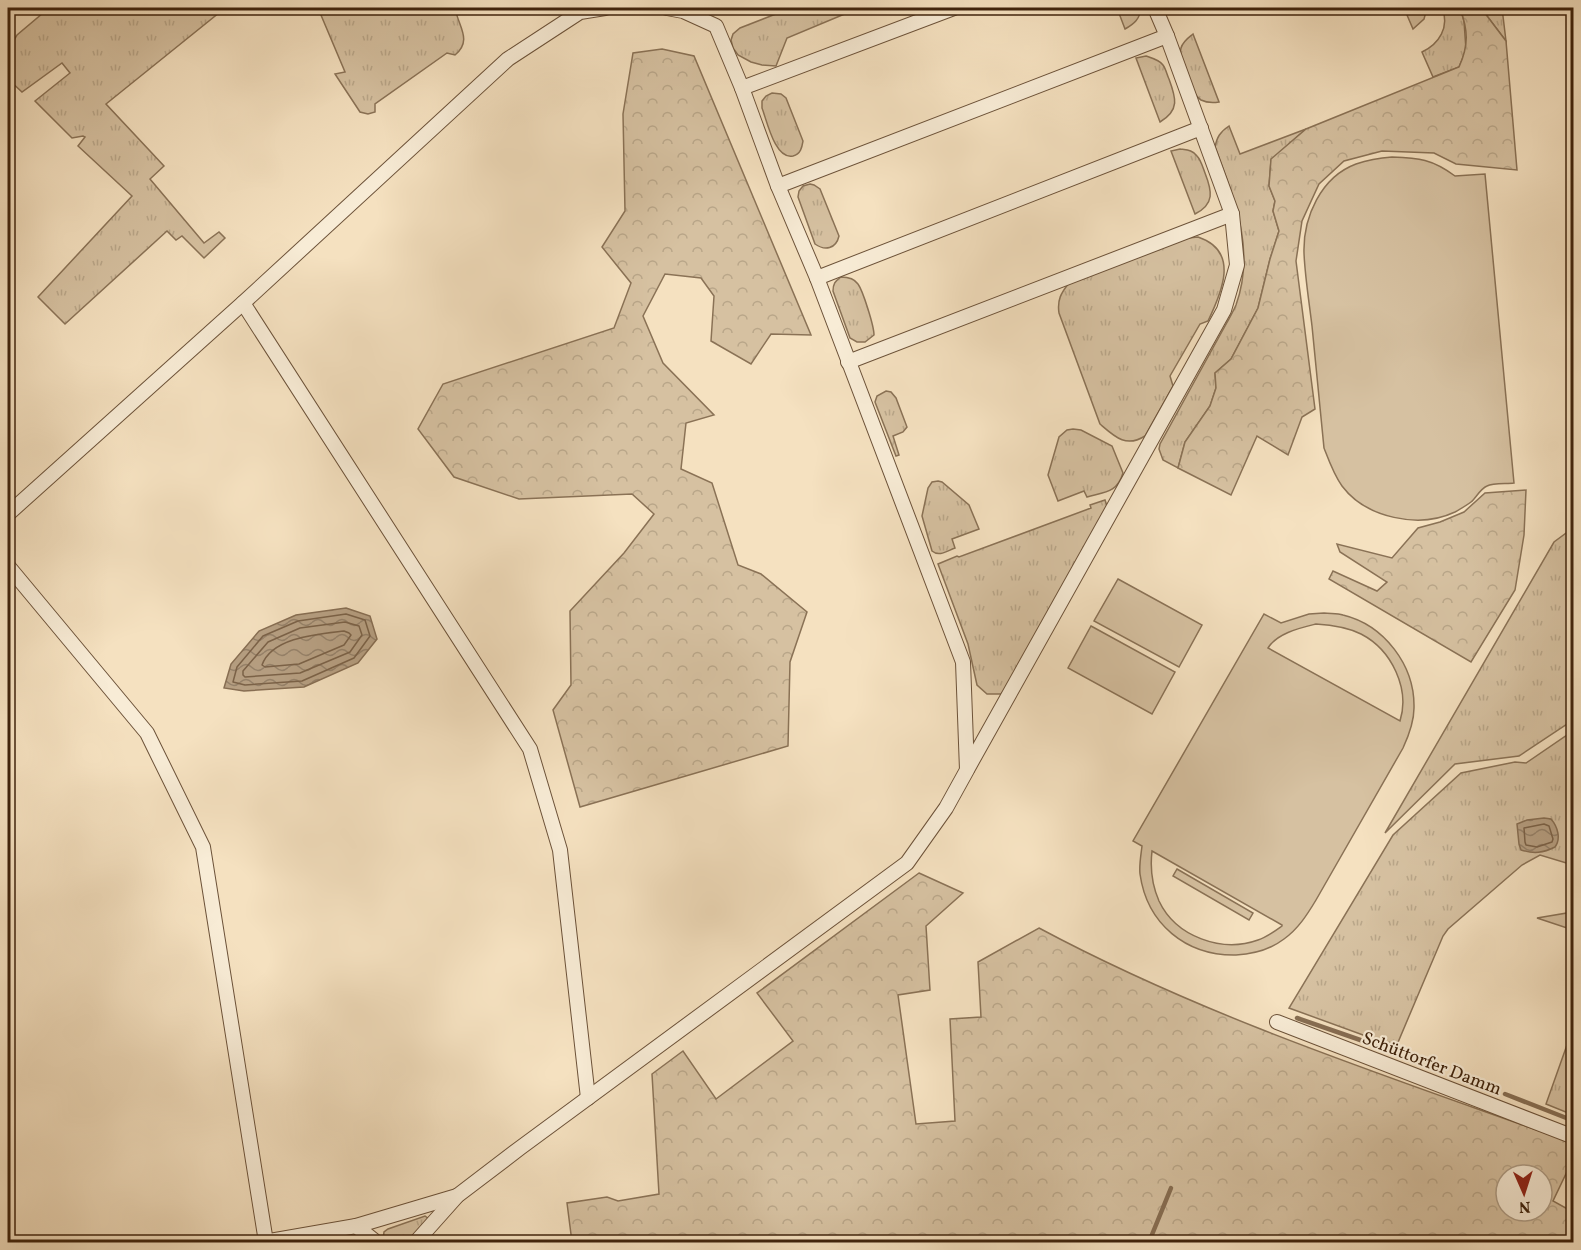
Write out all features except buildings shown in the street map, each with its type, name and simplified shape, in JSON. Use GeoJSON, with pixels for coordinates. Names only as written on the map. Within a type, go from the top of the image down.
{"type":"FeatureCollection","features":[{"type":"Feature","properties":{"kind":"street"},"geometry":{"type":"LineString","coordinates":[[8,514],[243,303],[508,59],[580,12],[605,8]]}},
{"type":"Feature","properties":{"kind":"street"},"geometry":{"type":"LineString","coordinates":[[667,8],[683,11],[716,26],[742,88],[963,662],[967,770]]}},
{"type":"Feature","properties":{"kind":"street"},"geometry":{"type":"LineString","coordinates":[[742,88],[954,8]]}},
{"type":"Feature","properties":{"kind":"street"},"geometry":{"type":"LineString","coordinates":[[416,1242],[457,1196],[907,863],[946,808],[1224,310],[1237,265],[1232,214],[1155,8]]}},
{"type":"Feature","properties":{"kind":"street"},"geometry":{"type":"LineString","coordinates":[[778,186],[1167,36]]}},
{"type":"Feature","properties":{"kind":"street"},"geometry":{"type":"LineString","coordinates":[[817,279],[1201,128]]}},
{"type":"Feature","properties":{"kind":"street"},"geometry":{"type":"LineString","coordinates":[[848,362],[1232,214]]}},
{"type":"Feature","properties":{"kind":"street"},"geometry":{"type":"LineString","coordinates":[[243,303],[531,749],[560,850],[588,1098]]}},
{"type":"Feature","properties":{"kind":"street"},"geometry":{"type":"LineString","coordinates":[[8,566],[147,733],[203,847],[265,1242],[356,1226],[457,1196]]}},
{"type":"Feature","properties":{"kind":"street","name":"Schüttorfer Damm"},"geometry":{"type":"LineString","coordinates":[[1277,1022],[1574,1137]]}},
{"type":"Feature","properties":{"kind":"street"},"geometry":{"type":"LineString","coordinates":[[356,1226],[376,1242]]}},
{"type":"Feature","properties":{"kind":"green space"},"geometry":{"type":"Polygon","coordinates":[[[49,8],[225,8],[106,104],[164,166],[150,179],[204,243],[219,232],[225,238],[204,258],[182,236],[176,240],[167,231],[65,324],[38,297],[132,196],[78,146],[85,137],[72,138],[35,101],[70,73],[62,63],[22,92],[8,79],[8,50],[17,35],[49,8]]]}},
{"type":"Feature","properties":{"kind":"green space"},"geometry":{"type":"Polygon","coordinates":[[[318,8],[455,8],[463,33],[463,44],[455,55],[447,53],[375,104],[375,112],[368,114],[360,112],[335,74],[345,72],[318,8]]]}},
{"type":"Feature","properties":{"kind":"green space"},"geometry":{"type":"Polygon","coordinates":[[[803,8],[859,8],[787,38],[776,66],[751,62],[738,55],[733,48],[731,40],[733,34],[740,28],[781,12],[803,8]]]}},
{"type":"Feature","properties":{"kind":"green space"},"geometry":{"type":"Polygon","coordinates":[[[1117,8],[1141,8],[1136,21],[1125,29],[1117,8]]]}},
{"type":"Feature","properties":{"kind":"green space"},"geometry":{"type":"Polygon","coordinates":[[[1404,8],[1427,8],[1424,19],[1413,29],[1404,8]]]}},
{"type":"Feature","properties":{"kind":"green space"},"geometry":{"type":"Polygon","coordinates":[[[1442,8],[1460,8],[1464,21],[1466,50],[1459,67],[1433,77],[1422,52],[1438,40],[1444,28],[1442,8]]]}},
{"type":"Feature","properties":{"kind":"green space"},"geometry":{"type":"Polygon","coordinates":[[[1460,8],[1481,8],[1506,41],[1517,170],[1456,164],[1434,153],[1382,151],[1344,161],[1319,184],[1302,221],[1296,261],[1315,409],[1302,417],[1288,455],[1257,436],[1231,495],[1178,468],[1185,442],[1210,406],[1216,388],[1215,373],[1231,359],[1258,308],[1279,231],[1273,211],[1275,201],[1269,186],[1271,159],[1306,129],[1459,67],[1466,38],[1465,23],[1460,8]]]}},
{"type":"Feature","properties":{"kind":"green space"},"geometry":{"type":"Polygon","coordinates":[[[1481,8],[1502,8],[1506,41],[1481,8]]]}},
{"type":"Feature","properties":{"kind":"green space"},"geometry":{"type":"Polygon","coordinates":[[[1193,34],[1219,102],[1201,100],[1193,91],[1186,76],[1181,60],[1181,48],[1193,34]]]}},
{"type":"Feature","properties":{"kind":"green space"},"geometry":{"type":"Polygon","coordinates":[[[662,49],[694,56],[811,335],[771,334],[751,364],[711,341],[714,296],[701,278],[665,274],[643,316],[663,363],[714,415],[686,423],[681,469],[712,483],[738,565],[761,574],[807,612],[790,662],[788,746],[580,807],[553,710],[571,685],[570,611],[624,553],[654,514],[632,494],[519,499],[454,477],[418,429],[443,384],[614,328],[631,283],[602,247],[625,211],[623,114],[633,53],[662,49]]]}},
{"type":"Feature","properties":{"kind":"green space"},"geometry":{"type":"Polygon","coordinates":[[[1146,56],[1158,60],[1163,65],[1175,98],[1171,113],[1160,122],[1136,58],[1146,56]]]}},
{"type":"Feature","properties":{"kind":"green space"},"geometry":{"type":"Polygon","coordinates":[[[772,93],[781,94],[786,98],[803,141],[802,148],[796,155],[787,156],[781,152],[766,122],[762,101],[772,93]]]}},
{"type":"Feature","properties":{"kind":"green space"},"geometry":{"type":"Polygon","coordinates":[[[1229,126],[1240,154],[1306,129],[1271,160],[1269,186],[1275,201],[1273,211],[1279,231],[1258,308],[1231,359],[1215,373],[1216,388],[1210,406],[1185,442],[1178,468],[1163,460],[1159,449],[1160,444],[1232,313],[1242,284],[1244,264],[1240,225],[1215,147],[1219,135],[1229,126]]]}},
{"type":"Feature","properties":{"kind":"green space"},"geometry":{"type":"Polygon","coordinates":[[[1180,149],[1192,151],[1195,154],[1202,164],[1209,186],[1209,201],[1195,214],[1171,151],[1180,149]]]}},
{"type":"Feature","properties":{"kind":"green space"},"geometry":{"type":"Polygon","coordinates":[[[1392,157],[1425,161],[1455,176],[1485,174],[1514,483],[1487,486],[1471,502],[1455,512],[1426,520],[1394,517],[1365,506],[1352,497],[1334,473],[1324,448],[1305,271],[1307,226],[1316,200],[1324,188],[1333,178],[1356,164],[1392,157]]]}},
{"type":"Feature","properties":{"kind":"green space"},"geometry":{"type":"Polygon","coordinates":[[[810,184],[820,189],[839,236],[830,248],[823,248],[815,244],[798,197],[803,186],[810,184]]]}},
{"type":"Feature","properties":{"kind":"green space"},"geometry":{"type":"Polygon","coordinates":[[[1198,237],[1211,243],[1219,252],[1223,262],[1224,273],[1218,298],[1208,321],[1200,324],[1170,376],[1173,386],[1145,436],[1126,441],[1100,424],[1059,313],[1060,297],[1069,283],[1188,238],[1198,237]]]}},
{"type":"Feature","properties":{"kind":"green space"},"geometry":{"type":"Polygon","coordinates":[[[841,277],[855,280],[863,294],[874,335],[865,342],[857,342],[850,338],[833,291],[833,286],[841,277]]]}},
{"type":"Feature","properties":{"kind":"green space"},"geometry":{"type":"Polygon","coordinates":[[[886,391],[891,392],[896,398],[907,427],[903,432],[893,436],[899,455],[896,456],[875,402],[877,396],[886,391]]]}},
{"type":"Feature","properties":{"kind":"green space"},"geometry":{"type":"Polygon","coordinates":[[[1067,430],[1081,430],[1112,446],[1123,473],[1110,491],[1087,497],[1084,491],[1058,501],[1048,475],[1059,437],[1067,430]]]}},
{"type":"Feature","properties":{"kind":"green space"},"geometry":{"type":"Polygon","coordinates":[[[938,481],[969,505],[979,529],[952,539],[955,548],[935,553],[932,551],[922,516],[928,488],[932,482],[938,481]]]}},
{"type":"Feature","properties":{"kind":"green space"},"geometry":{"type":"Polygon","coordinates":[[[1526,490],[1524,535],[1515,590],[1471,662],[1329,579],[1333,571],[1377,591],[1387,582],[1340,552],[1337,544],[1392,558],[1418,528],[1464,512],[1485,493],[1526,490]]]}},
{"type":"Feature","properties":{"kind":"green space"},"geometry":{"type":"Polygon","coordinates":[[[1105,500],[1107,506],[1006,689],[1001,694],[987,694],[977,685],[968,644],[938,564],[1091,508],[1090,505],[1105,500]]]}},
{"type":"Feature","properties":{"kind":"green space"},"geometry":{"type":"Polygon","coordinates":[[[1573,528],[1573,720],[1519,756],[1455,764],[1385,833],[1554,542],[1573,528]]]}},
{"type":"Feature","properties":{"kind":"green space"},"geometry":{"type":"Polygon","coordinates":[[[1118,579],[1202,625],[1179,667],[1094,621],[1118,579]]]}},
{"type":"Feature","properties":{"kind":"green space"},"geometry":{"type":"Polygon","coordinates":[[[1264,614],[1281,623],[1309,614],[1338,614],[1358,620],[1384,637],[1403,662],[1409,677],[1413,692],[1414,713],[1411,728],[1403,748],[1316,900],[1294,931],[1273,946],[1249,953],[1218,954],[1201,950],[1172,934],[1151,908],[1140,874],[1142,846],[1133,841],[1264,614]],[[1316,624],[1296,629],[1277,638],[1268,648],[1400,721],[1402,696],[1400,684],[1390,660],[1382,650],[1356,632],[1316,624]],[[1152,851],[1152,876],[1159,901],[1167,914],[1188,933],[1215,943],[1244,944],[1265,937],[1282,926],[1282,925],[1152,851]]]}},
{"type":"Feature","properties":{"kind":"green space"},"geometry":{"type":"Polygon","coordinates":[[[1091,626],[1175,672],[1152,714],[1068,668],[1091,626]]]}},
{"type":"Feature","properties":{"kind":"green space"},"geometry":{"type":"Polygon","coordinates":[[[1573,731],[1573,865],[1540,855],[1522,865],[1448,929],[1396,1047],[1289,1008],[1393,835],[1461,773],[1515,762],[1526,763],[1573,731]]]}},
{"type":"Feature","properties":{"kind":"green space"},"geometry":{"type":"Polygon","coordinates":[[[1177,869],[1253,913],[1249,920],[1173,876],[1177,869]]]}},
{"type":"Feature","properties":{"kind":"green space"},"geometry":{"type":"Polygon","coordinates":[[[919,873],[963,893],[926,926],[930,990],[898,995],[916,1124],[955,1121],[950,1019],[981,1017],[978,962],[1039,928],[1103,961],[1235,1019],[1573,1143],[1573,1159],[1554,1199],[1554,1163],[1494,1163],[1494,1223],[1554,1223],[1554,1202],[1573,1212],[1573,1242],[572,1242],[567,1203],[607,1197],[618,1201],[659,1194],[652,1074],[683,1051],[716,1099],[793,1041],[757,993],[919,873]]]}},
{"type":"Feature","properties":{"kind":"green space"},"geometry":{"type":"Polygon","coordinates":[[[1573,912],[1573,930],[1537,918],[1573,912]]]}},
{"type":"Feature","properties":{"kind":"green space"},"geometry":{"type":"Polygon","coordinates":[[[1573,1028],[1573,1115],[1546,1104],[1573,1028]]]}},
{"type":"Feature","properties":{"kind":"green space"},"geometry":{"type":"Polygon","coordinates":[[[425,1216],[429,1219],[410,1242],[383,1240],[384,1232],[388,1229],[425,1216]]]}},
{"type":"Feature","properties":{"kind":"water"},"geometry":{"type":"Polygon","coordinates":[[[346,608],[370,616],[377,639],[358,663],[304,687],[244,691],[224,688],[231,664],[259,631],[296,615],[346,608]]]}},
{"type":"Feature","properties":{"kind":"water"},"geometry":{"type":"Polygon","coordinates":[[[1544,818],[1551,819],[1557,829],[1558,840],[1555,847],[1538,852],[1521,850],[1517,824],[1544,818]]]}},
{"type":"Feature","properties":{"kind":"waterway"},"geometry":{"type":"LineString","coordinates":[[1297,1018],[1392,1051]]}},
{"type":"Feature","properties":{"kind":"waterway"},"geometry":{"type":"LineString","coordinates":[[1505,1094],[1574,1121]]}},
{"type":"Feature","properties":{"kind":"waterway"},"geometry":{"type":"LineString","coordinates":[[1149,1242],[1171,1188]]}}]}
